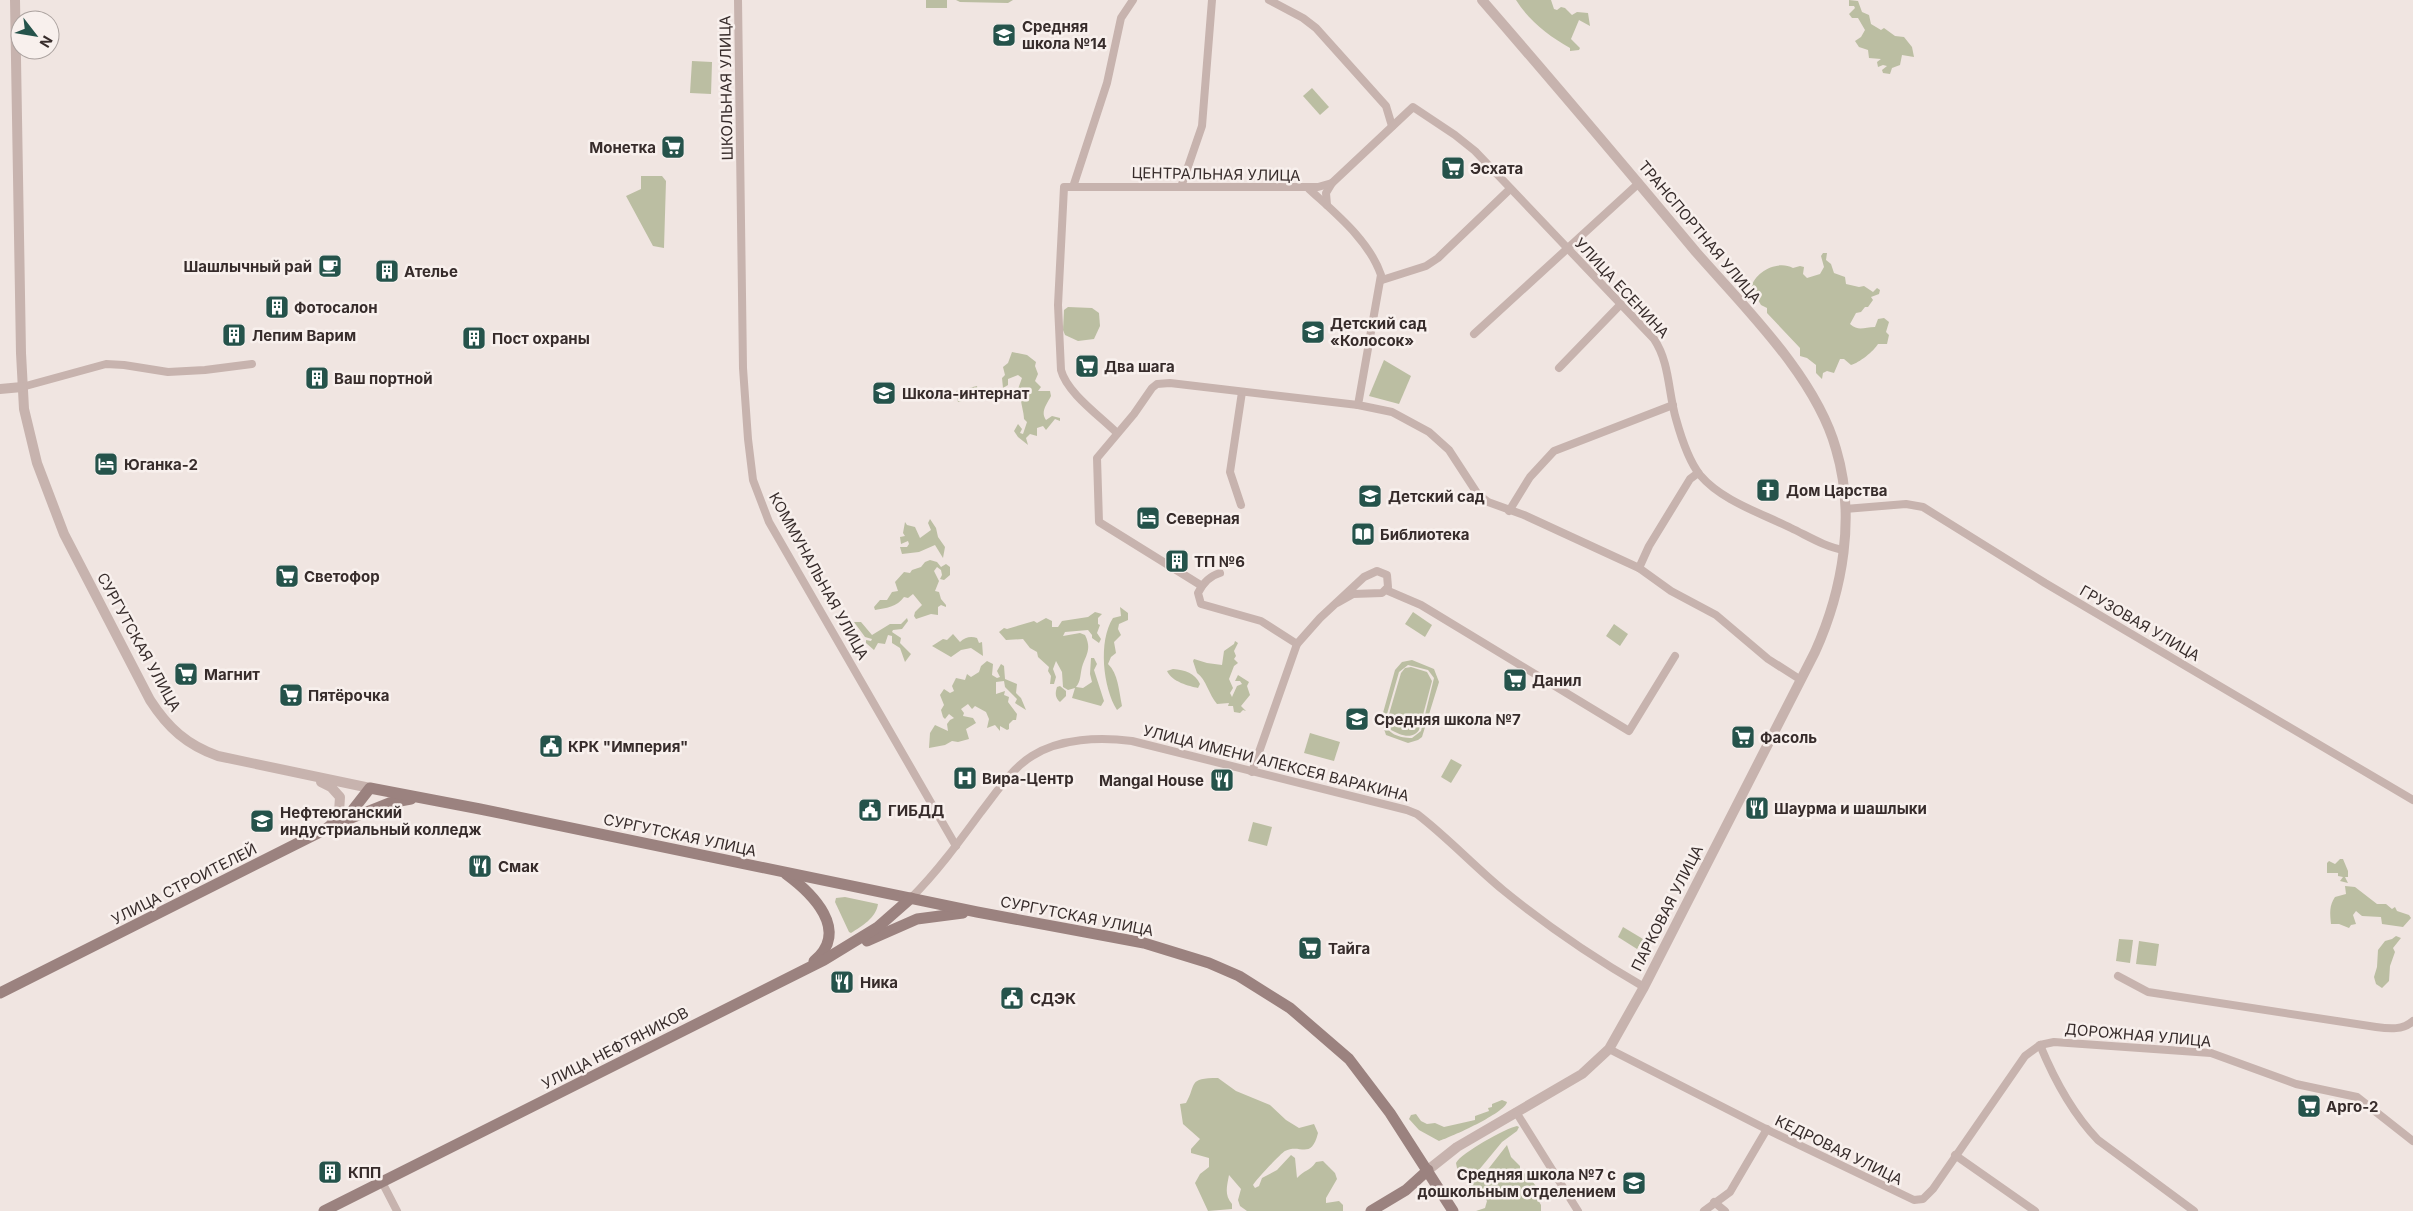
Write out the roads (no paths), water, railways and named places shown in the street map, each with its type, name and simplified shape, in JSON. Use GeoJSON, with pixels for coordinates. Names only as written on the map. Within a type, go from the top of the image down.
{"type":"FeatureCollection","features":[{"type":"Feature","properties":{"kind":"main road","name":"СУРГУТСКАЯ УЛИЦА"},"geometry":{"type":"LineString","coordinates":[[370,788],[780,870],[977,912],[1165,948],[1209,963],[1239,976],[1302,1017],[1349,1059],[1379,1096],[1453,1211]]}},
{"type":"Feature","properties":{"kind":"main road","name":"УЛИЦА СТРОИТЕЛЕЙ"},"geometry":{"type":"LineString","coordinates":[[0,993],[324,830],[352,811],[365,798],[370,788]]}},
{"type":"Feature","properties":{"kind":"main road"},"geometry":{"type":"LineString","coordinates":[[324,830],[389,803],[422,798]]}},
{"type":"Feature","properties":{"kind":"main road"},"geometry":{"type":"LineString","coordinates":[[780,870],[815,899],[827,922],[829,940],[826,948],[804,970]]}},
{"type":"Feature","properties":{"kind":"main road","name":"УЛИЦА НЕФТЯНИКОВ"},"geometry":{"type":"LineString","coordinates":[[324,1211],[824,960],[878,927],[911,898]]}},
{"type":"Feature","properties":{"kind":"main road"},"geometry":{"type":"LineString","coordinates":[[824,960],[906,923],[932,916],[977,912]]}},
{"type":"Feature","properties":{"kind":"main road","name":"ПАРКОВАЯ УЛИЦА"},"geometry":{"type":"LineString","coordinates":[[1371,1211],[1406,1190],[1428,1170]]}},
{"type":"Feature","properties":{"kind":"street","name":"СУРГУТСКАЯ УЛИЦА"},"geometry":{"type":"LineString","coordinates":[[15,0],[22,387],[32,445],[54,510],[86,579],[161,717],[178,735],[207,752],[227,759],[370,788]]}},
{"type":"Feature","properties":{"kind":"street","name":"ШКОЛЬНАЯ УЛИЦА"},"geometry":{"type":"LineString","coordinates":[[738,0],[742,174]]}},
{"type":"Feature","properties":{"kind":"street"},"geometry":{"type":"LineString","coordinates":[[1117,433],[1074,391],[1063,377],[1058,317],[1064,187],[1073,187],[1107,83],[1123,13],[1133,0]]}},
{"type":"Feature","properties":{"kind":"street"},"geometry":{"type":"LineString","coordinates":[[1181,187],[1202,121],[1212,0]]}},
{"type":"Feature","properties":{"kind":"street"},"geometry":{"type":"LineString","coordinates":[[1269,0],[1303,18],[1316,28],[1386,106],[1392,126],[1332,183],[1326,193],[1327,205]]}},
{"type":"Feature","properties":{"kind":"street","name":"ТРАНСПОРТНАЯ УЛИЦА"},"geometry":{"type":"LineString","coordinates":[[1482,0],[1787,359],[1824,416],[1836,449],[1843,484],[1845,509]]}},
{"type":"Feature","properties":{"kind":"street","name":"УЛИЦА ЕСЕНИНА"},"geometry":{"type":"LineString","coordinates":[[1392,126],[1413,106],[1465,142],[1654,339],[1662,351],[1673,404],[1687,450],[1698,473],[1718,491],[1738,503],[1827,546],[1844,550]]}},
{"type":"Feature","properties":{"kind":"street","name":"КОММУНАЛЬНАЯ УЛИЦА"},"geometry":{"type":"LineString","coordinates":[[742,174],[743,368],[748,439],[757,494],[770,522],[956,846]]}},
{"type":"Feature","properties":{"kind":"street"},"geometry":{"type":"LineString","coordinates":[[1309,188],[1332,183]]}},
{"type":"Feature","properties":{"kind":"street"},"geometry":{"type":"LineString","coordinates":[[1474,334],[1639,183]]}},
{"type":"Feature","properties":{"kind":"street","name":"ЦЕНТРАЛЬНАЯ УЛИЦА"},"geometry":{"type":"LineString","coordinates":[[1073,187],[1309,188],[1368,250],[1379,268],[1382,280]]}},
{"type":"Feature","properties":{"kind":"street"},"geometry":{"type":"LineString","coordinates":[[1358,405],[1382,280],[1426,266],[1438,258],[1510,189]]}},
{"type":"Feature","properties":{"kind":"street"},"geometry":{"type":"LineString","coordinates":[[1559,368],[1620,305]]}},
{"type":"Feature","properties":{"kind":"street"},"geometry":{"type":"LineString","coordinates":[[0,389],[22,387],[106,364],[186,372],[252,364]]}},
{"type":"Feature","properties":{"kind":"street"},"geometry":{"type":"LineString","coordinates":[[1202,586],[1099,522],[1096,458],[1157,384],[1170,383],[1358,405],[1392,412],[1429,432],[1449,450],[1477,493],[1488,502],[1537,521],[1639,568],[1672,591],[1716,616],[1768,659],[1800,680]]}},
{"type":"Feature","properties":{"kind":"street"},"geometry":{"type":"LineString","coordinates":[[1241,505],[1230,472],[1242,392]]}},
{"type":"Feature","properties":{"kind":"street"},"geometry":{"type":"LineString","coordinates":[[1509,511],[1530,477],[1554,451],[1673,404]]}},
{"type":"Feature","properties":{"kind":"street"},"geometry":{"type":"LineString","coordinates":[[1639,568],[1648,546],[1690,479],[1698,473]]}},
{"type":"Feature","properties":{"kind":"street","name":"ГРУЗОВАЯ УЛИЦА"},"geometry":{"type":"LineString","coordinates":[[1845,509],[1906,504],[1923,507],[2045,583],[2413,800]]}},
{"type":"Feature","properties":{"kind":"street","name":"ПАРКОВАЯ УЛИЦА"},"geometry":{"type":"LineString","coordinates":[[1428,1170],[1451,1150],[1589,1069],[1609,1049],[1644,987],[1800,680],[1831,613],[1841,574],[1844,550],[1845,509]]}},
{"type":"Feature","properties":{"kind":"street"},"geometry":{"type":"LineString","coordinates":[[1252,772],[1297,644],[1308,630],[1364,577],[1373,572],[1381,571],[1387,575],[1389,583],[1386,590],[1377,594],[1353,594],[1337,603]]}},
{"type":"Feature","properties":{"kind":"street"},"geometry":{"type":"LineString","coordinates":[[1220,573],[1210,577],[1198,592],[1202,604],[1261,621],[1297,644]]}},
{"type":"Feature","properties":{"kind":"street"},"geometry":{"type":"LineString","coordinates":[[1386,590],[1421,605],[1629,731],[1675,656]]}},
{"type":"Feature","properties":{"kind":"street","name":"УЛИЦА ИМЕНИ АЛЕКСЕЯ ВАРАКИНА"},"geometry":{"type":"LineString","coordinates":[[911,898],[956,846],[1005,782],[1023,763],[1039,752],[1057,746],[1105,739],[1132,741],[1417,814],[1503,890],[1542,921],[1604,964],[1644,987]]}},
{"type":"Feature","properties":{"kind":"street"},"geometry":{"type":"LineString","coordinates":[[311,777],[331,787],[340,797],[339,812],[324,830]]}},
{"type":"Feature","properties":{"kind":"street"},"geometry":{"type":"LineString","coordinates":[[2118,976],[2148,992],[2376,1028],[2405,1027],[2413,1021]]}},
{"type":"Feature","properties":{"kind":"street","name":"ДОРОЖНАЯ УЛИЦА"},"geometry":{"type":"LineString","coordinates":[[2040,1044],[2054,1042],[2211,1053],[2296,1084],[2356,1097],[2413,1141]]}},
{"type":"Feature","properties":{"kind":"street"},"geometry":{"type":"LineString","coordinates":[[2035,1211],[1955,1155],[2017,1065],[2040,1044],[2050,1069],[2086,1128],[2098,1140],[2194,1211]]}},
{"type":"Feature","properties":{"kind":"street","name":"КЕДРОВАЯ УЛИЦА"},"geometry":{"type":"LineString","coordinates":[[1609,1049],[1767,1130],[1914,1200],[1923,1199],[1929,1195],[1955,1155]]}},
{"type":"Feature","properties":{"kind":"street"},"geometry":{"type":"LineString","coordinates":[[1516,1112],[1578,1211]]}},
{"type":"Feature","properties":{"kind":"street"},"geometry":{"type":"LineString","coordinates":[[1704,1211],[1730,1192],[1767,1130]]}},
{"type":"Feature","properties":{"kind":"street"},"geometry":{"type":"LineString","coordinates":[[382,1182],[397,1211]]}},
{"type":"Feature","properties":{"kind":"street"},"geometry":{"type":"LineString","coordinates":[[1714,1202],[1726,1211]]}},
{"type":"Feature","properties":{"kind":"street"},"geometry":{"type":"LineString","coordinates":[[2020,1211],[2022,1203]]}},
{"type":"Feature","properties":{"kind":"place","name":"Средняя школа №14"},"geometry":{"type":"Point","coordinates":[1004,35]}},
{"type":"Feature","properties":{"kind":"place","name":"Монетка"},"geometry":{"type":"Point","coordinates":[673,147]}},
{"type":"Feature","properties":{"kind":"place","name":"Эсхата"},"geometry":{"type":"Point","coordinates":[1453,168]}},
{"type":"Feature","properties":{"kind":"place","name":"Шашлычный рай"},"geometry":{"type":"Point","coordinates":[330,266]}},
{"type":"Feature","properties":{"kind":"place","name":"Ателье"},"geometry":{"type":"Point","coordinates":[387,271]}},
{"type":"Feature","properties":{"kind":"place","name":"Фотосалон"},"geometry":{"type":"Point","coordinates":[277,307]}},
{"type":"Feature","properties":{"kind":"place","name":"Детский сад «Колосок»"},"geometry":{"type":"Point","coordinates":[1313,332]}},
{"type":"Feature","properties":{"kind":"place","name":"Лепим Варим"},"geometry":{"type":"Point","coordinates":[234,335]}},
{"type":"Feature","properties":{"kind":"place","name":"Пост охраны"},"geometry":{"type":"Point","coordinates":[474,338]}},
{"type":"Feature","properties":{"kind":"place","name":"Два шага"},"geometry":{"type":"Point","coordinates":[1087,366]}},
{"type":"Feature","properties":{"kind":"place","name":"Ваш портной"},"geometry":{"type":"Point","coordinates":[317,378]}},
{"type":"Feature","properties":{"kind":"place","name":"Школа-интернат"},"geometry":{"type":"Point","coordinates":[884,393]}},
{"type":"Feature","properties":{"kind":"place","name":"Юганка-2"},"geometry":{"type":"Point","coordinates":[106,464]}},
{"type":"Feature","properties":{"kind":"place","name":"Дом Царства"},"geometry":{"type":"Point","coordinates":[1768,490]}},
{"type":"Feature","properties":{"kind":"place","name":"Детский сад"},"geometry":{"type":"Point","coordinates":[1370,496]}},
{"type":"Feature","properties":{"kind":"place","name":"Северная"},"geometry":{"type":"Point","coordinates":[1148,518]}},
{"type":"Feature","properties":{"kind":"place","name":"Библиотека"},"geometry":{"type":"Point","coordinates":[1363,534]}},
{"type":"Feature","properties":{"kind":"place","name":"ТП №6"},"geometry":{"type":"Point","coordinates":[1177,561]}},
{"type":"Feature","properties":{"kind":"place","name":"Светофор"},"geometry":{"type":"Point","coordinates":[287,576]}},
{"type":"Feature","properties":{"kind":"place","name":"Магнит"},"geometry":{"type":"Point","coordinates":[186,674]}},
{"type":"Feature","properties":{"kind":"place","name":"Данил"},"geometry":{"type":"Point","coordinates":[1515,680]}},
{"type":"Feature","properties":{"kind":"place","name":"Пятёрочка"},"geometry":{"type":"Point","coordinates":[291,695]}},
{"type":"Feature","properties":{"kind":"place","name":"Средняя школа №7"},"geometry":{"type":"Point","coordinates":[1357,719]}},
{"type":"Feature","properties":{"kind":"place","name":"Фасоль"},"geometry":{"type":"Point","coordinates":[1743,737]}},
{"type":"Feature","properties":{"kind":"place","name":"КРК \"Империя\""},"geometry":{"type":"Point","coordinates":[551,746]}},
{"type":"Feature","properties":{"kind":"place","name":"Вира-Центр"},"geometry":{"type":"Point","coordinates":[965,778]}},
{"type":"Feature","properties":{"kind":"place","name":"Mangal House"},"geometry":{"type":"Point","coordinates":[1222,780]}},
{"type":"Feature","properties":{"kind":"place","name":"Шаурма и шашлыки"},"geometry":{"type":"Point","coordinates":[1757,808]}},
{"type":"Feature","properties":{"kind":"place","name":"ГИБДД"},"geometry":{"type":"Point","coordinates":[870,810]}},
{"type":"Feature","properties":{"kind":"place","name":"Нефтеюганский индустриальный колледж"},"geometry":{"type":"Point","coordinates":[262,821]}},
{"type":"Feature","properties":{"kind":"place","name":"Смак"},"geometry":{"type":"Point","coordinates":[480,866]}},
{"type":"Feature","properties":{"kind":"place","name":"Тайга"},"geometry":{"type":"Point","coordinates":[1310,948]}},
{"type":"Feature","properties":{"kind":"place","name":"Ника"},"geometry":{"type":"Point","coordinates":[842,982]}},
{"type":"Feature","properties":{"kind":"place","name":"СДЭК"},"geometry":{"type":"Point","coordinates":[1012,998]}},
{"type":"Feature","properties":{"kind":"place","name":"Арго-2"},"geometry":{"type":"Point","coordinates":[2309,1106]}},
{"type":"Feature","properties":{"kind":"place","name":"КПП"},"geometry":{"type":"Point","coordinates":[330,1172]}},
{"type":"Feature","properties":{"kind":"place","name":"Средняя школа №7 с дошкольным отделением"},"geometry":{"type":"Point","coordinates":[1634,1183]}}]}
